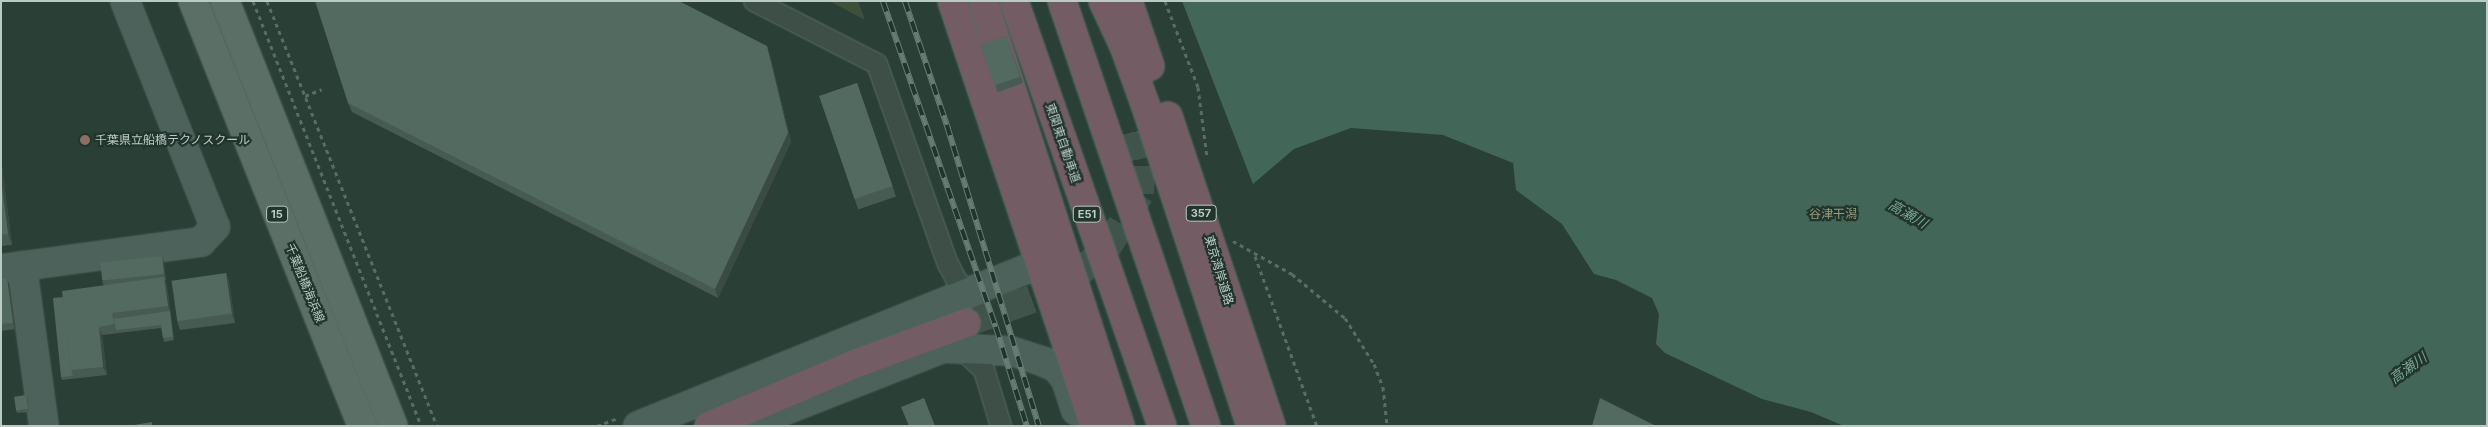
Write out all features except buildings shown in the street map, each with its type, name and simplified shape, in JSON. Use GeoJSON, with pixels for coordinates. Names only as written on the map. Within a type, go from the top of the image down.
{"type":"FeatureCollection","features":[{"type":"Feature","properties":{"kind":"highway"},"geometry":{"type":"LineString","coordinates":[[952,1],[1094,426]]}},
{"type":"Feature","properties":{"kind":"highway"},"geometry":{"type":"LineString","coordinates":[[983,1],[1120,426]]}},
{"type":"Feature","properties":{"kind":"highway","name":"東関東自動車道"},"geometry":{"type":"LineString","coordinates":[[1014,1],[1162,426]]}},
{"type":"Feature","properties":{"kind":"highway"},"geometry":{"type":"LineString","coordinates":[[1062,1],[1206,426]]}},
{"type":"Feature","properties":{"kind":"highway"},"geometry":{"type":"LineString","coordinates":[[1093,1],[1132,118]]}},
{"type":"Feature","properties":{"kind":"highway"},"geometry":{"type":"LineString","coordinates":[[1103,1],[1124,46],[1250,426]]}},
{"type":"Feature","properties":{"kind":"highway","name":"東京湾岸道路"},"geometry":{"type":"LineString","coordinates":[[1128,1],[1195,193],[1271,426]]}},
{"type":"Feature","properties":{"kind":"highway"},"geometry":{"type":"LineString","coordinates":[[1040,263],[1055,246],[1048,203]]}},
{"type":"Feature","properties":{"kind":"highway"},"geometry":{"type":"LineString","coordinates":[[709,426],[856,363],[964,336]]}},
{"type":"Feature","properties":{"kind":"main road","name":"千葉船橋海浜線"},"geometry":{"type":"LineString","coordinates":[[193,1],[362,426]]}},
{"type":"Feature","properties":{"kind":"main road","name":"15"},"geometry":{"type":"LineString","coordinates":[[224,1],[393,426]]}},
{"type":"Feature","properties":{"kind":"street"},"geometry":{"type":"LineString","coordinates":[[44,426],[11,267],[201,242],[215,227],[125,1]]}},
{"type":"Feature","properties":{"kind":"street"},"geometry":{"type":"LineString","coordinates":[[754,1],[870,59],[882,71],[948,264],[958,283],[971,290]]}},
{"type":"Feature","properties":{"kind":"street"},"geometry":{"type":"LineString","coordinates":[[638,426],[1040,263]]}},
{"type":"Feature","properties":{"kind":"street"},"geometry":{"type":"LineString","coordinates":[[932,306],[949,285],[948,264]]}},
{"type":"Feature","properties":{"kind":"street"},"geometry":{"type":"LineString","coordinates":[[964,336],[984,370],[999,419]]}},
{"type":"Feature","properties":{"kind":"street"},"geometry":{"type":"LineString","coordinates":[[725,426],[773,415],[930,352],[964,336],[1057,368],[1066,380],[1081,426]]}},
{"type":"Feature","properties":{"kind":"street"},"geometry":{"type":"LineString","coordinates":[[999,419],[993,377],[1000,362],[1011,351]]}},
{"type":"Feature","properties":{"kind":"path"},"geometry":{"type":"LineString","coordinates":[[253,1],[421,426]]}},
{"type":"Feature","properties":{"kind":"path"},"geometry":{"type":"LineString","coordinates":[[267,1],[437,426]]}},
{"type":"Feature","properties":{"kind":"path"},"geometry":{"type":"LineString","coordinates":[[1165,1],[1198,87],[1207,163]]}},
{"type":"Feature","properties":{"kind":"path"},"geometry":{"type":"LineString","coordinates":[[305,96],[322,89]]}},
{"type":"Feature","properties":{"kind":"path"},"geometry":{"type":"LineString","coordinates":[[1225,236],[1255,256],[1292,274],[1345,318],[1374,364],[1383,386],[1387,426]]}},
{"type":"Feature","properties":{"kind":"path"},"geometry":{"type":"LineString","coordinates":[[1255,256],[1317,426]]}},
{"type":"Feature","properties":{"kind":"shaded area"},"geometry":{"type":"Polygon","coordinates":[[[829,1],[858,1],[865,20],[829,1]]]}},
{"type":"Feature","properties":{"kind":"water","name":"谷津干潟"},"geometry":{"type":"Polygon","coordinates":[[[1182,1],[2487,1],[2487,426],[1844,426],[1811,412],[1762,399],[1665,353],[1656,344],[1659,314],[1652,298],[1616,280],[1594,274],[1562,224],[1516,190],[1513,163],[1443,135],[1351,128],[1294,149],[1253,184],[1182,1]]]}},
{"type":"Feature","properties":{"kind":"tunnel"},"geometry":{"type":"LineString","coordinates":[[966,323],[1046,294],[1073,278],[1107,248],[1140,194],[1141,159],[1132,118]]}},
{"type":"Feature","properties":{"kind":"railway"},"geometry":{"type":"LineString","coordinates":[[883,1],[996,327],[1027,426]]}},
{"type":"Feature","properties":{"kind":"railway"},"geometry":{"type":"LineString","coordinates":[[905,1],[947,125],[1039,426]]}},
{"type":"Feature","properties":{"kind":"place","name":"千葉県立船橋テクノスクール"},"geometry":{"type":"Point","coordinates":[85,140]}},
{"type":"Feature","properties":{"kind":"water label","name":"高瀬川"},"geometry":{"type":"Point","coordinates":[1908,214]}},
{"type":"Feature","properties":{"kind":"water label","name":"高瀬川"},"geometry":{"type":"Point","coordinates":[2408,368]}}]}
